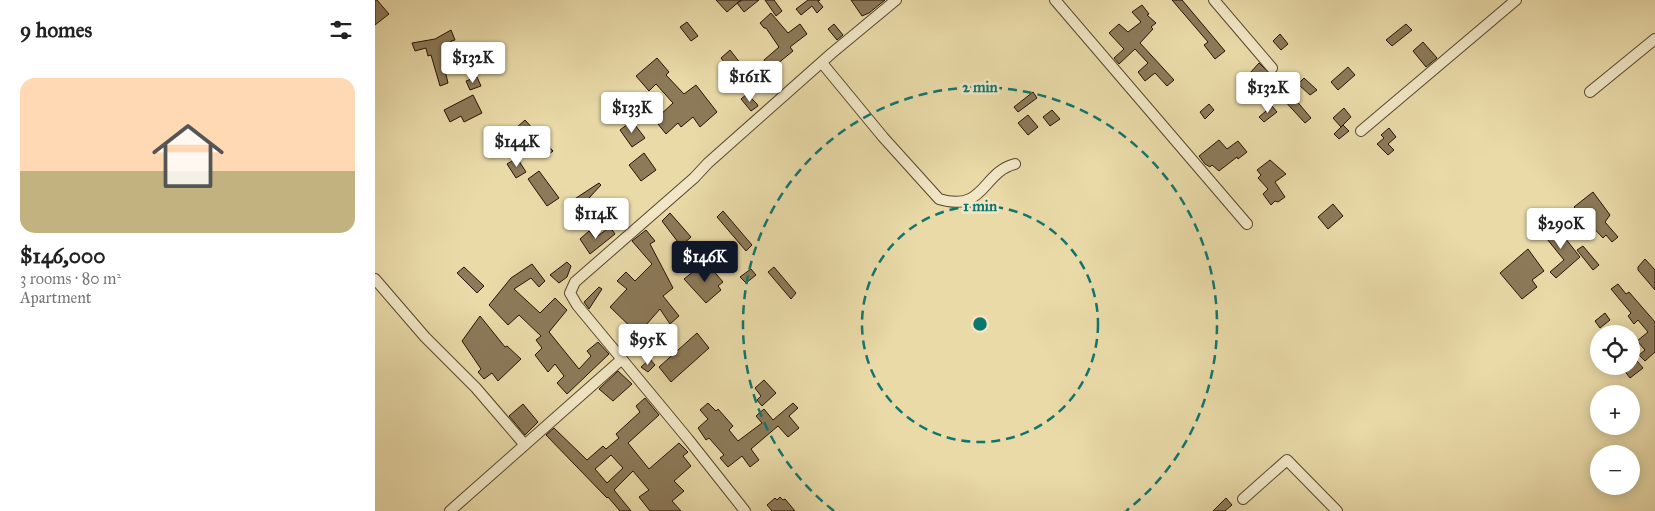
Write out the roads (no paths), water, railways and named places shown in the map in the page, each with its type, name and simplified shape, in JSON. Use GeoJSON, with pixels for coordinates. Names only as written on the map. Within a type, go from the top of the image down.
{"type":"FeatureCollection","features":[{"type":"Feature","properties":{"kind":"street"},"geometry":{"type":"LineString","coordinates":[[745,511],[577,305],[570,293],[575,282],[694,178],[708,163],[896,0]]}},
{"type":"Feature","properties":{"kind":"street"},"geometry":{"type":"LineString","coordinates":[[1055,0],[1247,224]]}},
{"type":"Feature","properties":{"kind":"street"},"geometry":{"type":"LineString","coordinates":[[1214,0],[1272,68]]}},
{"type":"Feature","properties":{"kind":"street"},"geometry":{"type":"LineString","coordinates":[[1361,131],[1516,0]]}},
{"type":"Feature","properties":{"kind":"street"},"geometry":{"type":"LineString","coordinates":[[1590,92],[1655,38]]}},
{"type":"Feature","properties":{"kind":"street"},"geometry":{"type":"LineString","coordinates":[[822,63],[883,137],[939,199],[952,203],[967,201],[977,195],[1007,166],[1015,164]]}},
{"type":"Feature","properties":{"kind":"street"},"geometry":{"type":"LineString","coordinates":[[375,279],[425,337],[477,388],[525,445]]}},
{"type":"Feature","properties":{"kind":"street"},"geometry":{"type":"LineString","coordinates":[[450,511],[622,359]]}},
{"type":"Feature","properties":{"kind":"street"},"geometry":{"type":"LineString","coordinates":[[1243,499],[1287,460],[1337,511]]}}]}
